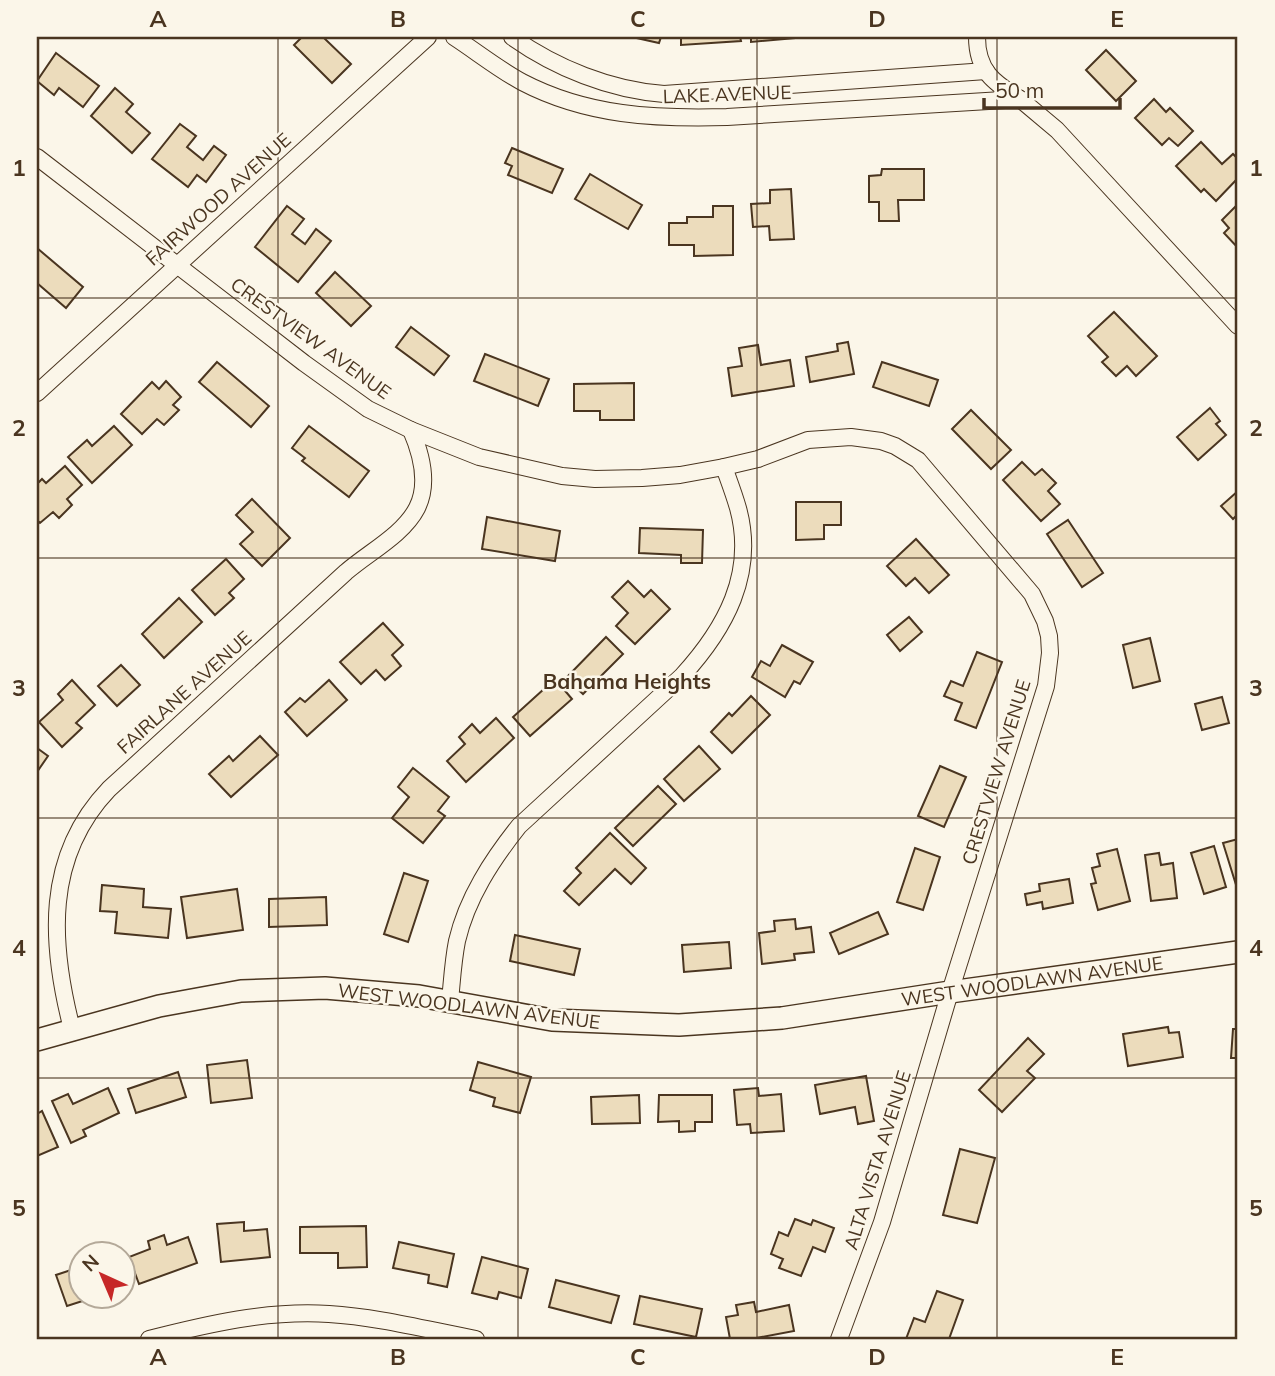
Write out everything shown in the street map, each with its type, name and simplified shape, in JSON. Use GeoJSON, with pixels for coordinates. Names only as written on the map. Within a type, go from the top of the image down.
{"type":"FeatureCollection","features":[{"type":"Feature","properties":{"kind":"street","name":"FAIRWOOD AVENUE"},"geometry":{"type":"LineString","coordinates":[[37,393],[428,37]]}},
{"type":"Feature","properties":{"kind":"street","name":"LAKE AVENUE"},"geometry":{"type":"LineString","coordinates":[[454,37],[519,80],[544,92],[583,106],[624,115],[727,117],[1020,99]]}},
{"type":"Feature","properties":{"kind":"street","name":"LAKE AVENUE"},"geometry":{"type":"LineString","coordinates":[[512,37],[576,72],[615,86],[647,93],[986,71]]}},
{"type":"Feature","properties":{"kind":"street"},"geometry":{"type":"LineString","coordinates":[[977,37],[978,53],[986,71],[996,84],[1020,99],[1057,130],[1238,326]]}},
{"type":"Feature","properties":{"kind":"street","name":"CRESTVIEW AVENUE"},"geometry":{"type":"LineString","coordinates":[[37,157],[368,409],[411,430],[480,457],[562,476],[642,478],[724,467],[758,459],[808,440],[851,437],[881,441],[918,460],[1032,593],[1045,621],[1050,653],[1046,686],[950,992]]}},
{"type":"Feature","properties":{"kind":"street","name":"FAIRLANE AVENUE"},"geometry":{"type":"LineString","coordinates":[[72,1029],[62,992],[57,946],[60,884],[65,858],[82,821],[109,789],[353,566],[407,523],[418,506],[422,491],[421,459],[411,430]]}},
{"type":"Feature","properties":{"kind":"street"},"geometry":{"type":"LineString","coordinates":[[450,1001],[453,963],[464,919],[473,897],[501,848],[519,826],[682,676],[701,655],[730,611],[737,592],[743,551],[738,510],[724,467]]}},
{"type":"Feature","properties":{"kind":"street","name":"WEST WOODLAWN AVENUE"},"geometry":{"type":"LineString","coordinates":[[37,1040],[159,1006],[200,997],[262,990],[325,988],[419,996],[552,1020],[679,1025],[782,1018],[1238,952]]}},
{"type":"Feature","properties":{"kind":"street","name":"ALTA VISTA AVENUE"},"geometry":{"type":"LineString","coordinates":[[839,1339],[882,1222],[950,992]]}},
{"type":"Feature","properties":{"kind":"street"},"geometry":{"type":"LineString","coordinates":[[149,1339],[237,1319],[295,1313],[366,1318],[476,1339]]}},
{"type":"Feature","properties":{"kind":"building"},"geometry":{"type":"Polygon","coordinates":[[[302,37],[323,37],[351,64],[332,83],[294,45],[302,37]]]}},
{"type":"Feature","properties":{"kind":"building"},"geometry":{"type":"Polygon","coordinates":[[[632,37],[661,37],[659,43],[632,37]]]}},
{"type":"Feature","properties":{"kind":"building"},"geometry":{"type":"Polygon","coordinates":[[[681,37],[740,37],[741,41],[681,45],[681,37]]]}},
{"type":"Feature","properties":{"kind":"building"},"geometry":{"type":"Polygon","coordinates":[[[751,37],[807,37],[751,42],[751,37]]]}},
{"type":"Feature","properties":{"kind":"building"},"geometry":{"type":"Polygon","coordinates":[[[1106,50],[1136,81],[1116,101],[1086,70],[1106,50]]]}},
{"type":"Feature","properties":{"kind":"building"},"geometry":{"type":"Polygon","coordinates":[[[56,53],[99,86],[83,107],[59,88],[54,95],[37,81],[56,53]]]}},
{"type":"Feature","properties":{"kind":"building"},"geometry":{"type":"Polygon","coordinates":[[[115,88],[133,104],[126,112],[150,133],[132,153],[91,116],[115,88]]]}},
{"type":"Feature","properties":{"kind":"building"},"geometry":{"type":"Polygon","coordinates":[[[1154,99],[1166,112],[1170,108],[1193,131],[1178,146],[1169,138],[1162,145],[1135,118],[1154,99]]]}},
{"type":"Feature","properties":{"kind":"building"},"geometry":{"type":"Polygon","coordinates":[[[180,124],[196,136],[187,147],[203,160],[214,146],[226,155],[206,182],[197,175],[188,187],[152,159],[180,124]]]}},
{"type":"Feature","properties":{"kind":"building"},"geometry":{"type":"Polygon","coordinates":[[[1201,142],[1222,164],[1233,154],[1238,159],[1238,178],[1216,201],[1204,189],[1201,192],[1176,166],[1201,142]]]}},
{"type":"Feature","properties":{"kind":"building"},"geometry":{"type":"Polygon","coordinates":[[[512,148],[563,169],[552,193],[508,175],[512,166],[505,163],[512,148]]]}},
{"type":"Feature","properties":{"kind":"building"},"geometry":{"type":"Polygon","coordinates":[[[882,169],[924,169],[924,200],[898,200],[899,221],[879,221],[879,202],[869,202],[869,176],[881,175],[882,169]]]}},
{"type":"Feature","properties":{"kind":"building"},"geometry":{"type":"Polygon","coordinates":[[[590,174],[642,205],[628,229],[575,199],[590,174]]]}},
{"type":"Feature","properties":{"kind":"building"},"geometry":{"type":"Polygon","coordinates":[[[791,189],[794,239],[770,240],[769,226],[753,227],[751,204],[770,203],[770,190],[791,189]]]}},
{"type":"Feature","properties":{"kind":"building"},"geometry":{"type":"Polygon","coordinates":[[[1238,204],[1238,248],[1224,233],[1229,228],[1222,220],[1238,204]]]}},
{"type":"Feature","properties":{"kind":"building"},"geometry":{"type":"Polygon","coordinates":[[[287,206],[304,219],[292,234],[305,244],[316,229],[331,241],[298,282],[255,247],[287,206]]]}},
{"type":"Feature","properties":{"kind":"building"},"geometry":{"type":"Polygon","coordinates":[[[713,206],[733,206],[733,255],[694,256],[694,245],[669,245],[669,223],[687,223],[687,217],[713,217],[713,206]]]}},
{"type":"Feature","properties":{"kind":"building"},"geometry":{"type":"Polygon","coordinates":[[[37,248],[83,287],[66,308],[37,283],[37,248]]]}},
{"type":"Feature","properties":{"kind":"building"},"geometry":{"type":"Polygon","coordinates":[[[335,272],[371,306],[351,326],[316,293],[335,272]]]}},
{"type":"Feature","properties":{"kind":"building"},"geometry":{"type":"Polygon","coordinates":[[[1114,312],[1157,356],[1136,376],[1127,366],[1116,376],[1102,362],[1108,357],[1088,336],[1114,312]]]}},
{"type":"Feature","properties":{"kind":"building"},"geometry":{"type":"Polygon","coordinates":[[[411,327],[449,356],[434,375],[396,347],[411,327]]]}},
{"type":"Feature","properties":{"kind":"building"},"geometry":{"type":"Polygon","coordinates":[[[848,342],[854,374],[810,382],[806,357],[838,351],[837,344],[848,342]]]}},
{"type":"Feature","properties":{"kind":"building"},"geometry":{"type":"Polygon","coordinates":[[[758,345],[761,365],[790,360],[794,386],[732,396],[728,368],[742,366],[739,348],[758,345]]]}},
{"type":"Feature","properties":{"kind":"building"},"geometry":{"type":"Polygon","coordinates":[[[485,354],[549,379],[538,406],[474,381],[485,354]]]}},
{"type":"Feature","properties":{"kind":"building"},"geometry":{"type":"Polygon","coordinates":[[[217,362],[269,406],[251,427],[199,382],[217,362]]]}},
{"type":"Feature","properties":{"kind":"building"},"geometry":{"type":"Polygon","coordinates":[[[882,362],[938,380],[929,406],[873,387],[882,362]]]}},
{"type":"Feature","properties":{"kind":"building"},"geometry":{"type":"Polygon","coordinates":[[[166,381],[181,397],[173,405],[179,410],[164,425],[157,419],[142,434],[121,414],[152,382],[159,389],[166,381]]]}},
{"type":"Feature","properties":{"kind":"building"},"geometry":{"type":"Polygon","coordinates":[[[634,383],[634,420],[600,420],[600,411],[574,411],[574,384],[634,383]]]}},
{"type":"Feature","properties":{"kind":"building"},"geometry":{"type":"Polygon","coordinates":[[[1210,408],[1220,421],[1216,424],[1226,435],[1198,460],[1177,437],[1210,408]]]}},
{"type":"Feature","properties":{"kind":"building"},"geometry":{"type":"Polygon","coordinates":[[[971,410],[1011,450],[991,469],[952,429],[971,410]]]}},
{"type":"Feature","properties":{"kind":"building"},"geometry":{"type":"Polygon","coordinates":[[[114,426],[132,445],[92,483],[68,457],[87,440],[92,446],[114,426]]]}},
{"type":"Feature","properties":{"kind":"building"},"geometry":{"type":"Polygon","coordinates":[[[309,426],[369,471],[349,497],[302,461],[305,458],[292,448],[309,426]]]}},
{"type":"Feature","properties":{"kind":"building"},"geometry":{"type":"Polygon","coordinates":[[[1022,462],[1035,475],[1042,469],[1056,483],[1048,491],[1060,504],[1041,521],[1003,480],[1022,462]]]}},
{"type":"Feature","properties":{"kind":"building"},"geometry":{"type":"Polygon","coordinates":[[[65,466],[82,485],[67,499],[72,505],[59,518],[53,512],[40,523],[37,520],[37,484],[42,479],[46,483],[65,466]]]}},
{"type":"Feature","properties":{"kind":"building"},"geometry":{"type":"Polygon","coordinates":[[[1238,491],[1238,514],[1233,519],[1221,506],[1238,491]]]}},
{"type":"Feature","properties":{"kind":"building"},"geometry":{"type":"Polygon","coordinates":[[[252,499],[290,538],[262,566],[240,544],[253,532],[236,515],[252,499]]]}},
{"type":"Feature","properties":{"kind":"building"},"geometry":{"type":"Polygon","coordinates":[[[796,502],[841,502],[841,525],[824,525],[824,539],[796,540],[796,502]]]}},
{"type":"Feature","properties":{"kind":"building"},"geometry":{"type":"Polygon","coordinates":[[[487,517],[560,531],[555,561],[482,549],[487,517]]]}},
{"type":"Feature","properties":{"kind":"building"},"geometry":{"type":"Polygon","coordinates":[[[1068,520],[1103,573],[1082,587],[1047,534],[1068,520]]]}},
{"type":"Feature","properties":{"kind":"building"},"geometry":{"type":"Polygon","coordinates":[[[640,528],[703,530],[702,563],[681,563],[681,555],[639,553],[640,528]]]}},
{"type":"Feature","properties":{"kind":"building"},"geometry":{"type":"Polygon","coordinates":[[[916,539],[949,575],[929,593],[915,578],[906,586],[887,566],[916,539]]]}},
{"type":"Feature","properties":{"kind":"building"},"geometry":{"type":"Polygon","coordinates":[[[226,559],[244,579],[229,593],[234,598],[215,615],[192,590],[226,559]]]}},
{"type":"Feature","properties":{"kind":"building"},"geometry":{"type":"Polygon","coordinates":[[[628,581],[644,597],[651,590],[670,609],[635,644],[616,626],[628,613],[612,597],[628,581]]]}},
{"type":"Feature","properties":{"kind":"building"},"geometry":{"type":"Polygon","coordinates":[[[179,598],[202,622],[164,658],[142,634],[179,598]]]}},
{"type":"Feature","properties":{"kind":"building"},"geometry":{"type":"Polygon","coordinates":[[[909,617],[922,632],[900,651],[887,635],[909,617]]]}},
{"type":"Feature","properties":{"kind":"building"},"geometry":{"type":"Polygon","coordinates":[[[383,623],[403,645],[392,655],[401,666],[385,680],[376,670],[361,684],[340,662],[383,623]]]}},
{"type":"Feature","properties":{"kind":"building"},"geometry":{"type":"Polygon","coordinates":[[[606,637],[623,654],[583,694],[566,678],[606,637]]]}},
{"type":"Feature","properties":{"kind":"building"},"geometry":{"type":"Polygon","coordinates":[[[1150,638],[1160,681],[1133,688],[1123,645],[1150,638]]]}},
{"type":"Feature","properties":{"kind":"building"},"geometry":{"type":"Polygon","coordinates":[[[782,645],[813,662],[800,684],[794,681],[785,697],[752,677],[761,661],[770,666],[782,645]]]}},
{"type":"Feature","properties":{"kind":"building"},"geometry":{"type":"Polygon","coordinates":[[[977,652],[1002,662],[976,728],[955,720],[962,703],[944,696],[951,681],[963,686],[977,652]]]}},
{"type":"Feature","properties":{"kind":"building"},"geometry":{"type":"Polygon","coordinates":[[[121,665],[140,685],[117,706],[98,686],[121,665]]]}},
{"type":"Feature","properties":{"kind":"building"},"geometry":{"type":"Polygon","coordinates":[[[555,679],[572,699],[530,736],[513,717],[555,679]]]}},
{"type":"Feature","properties":{"kind":"building"},"geometry":{"type":"Polygon","coordinates":[[[72,680],[95,705],[76,723],[82,728],[62,747],[39,722],[63,700],[58,694],[72,680]]]}},
{"type":"Feature","properties":{"kind":"building"},"geometry":{"type":"Polygon","coordinates":[[[329,680],[347,700],[307,736],[285,712],[300,698],[305,702],[329,680]]]}},
{"type":"Feature","properties":{"kind":"building"},"geometry":{"type":"Polygon","coordinates":[[[751,696],[770,715],[732,753],[711,732],[729,713],[732,716],[751,696]]]}},
{"type":"Feature","properties":{"kind":"building"},"geometry":{"type":"Polygon","coordinates":[[[1222,697],[1229,723],[1202,730],[1195,704],[1222,697]]]}},
{"type":"Feature","properties":{"kind":"building"},"geometry":{"type":"Polygon","coordinates":[[[496,718],[514,738],[466,782],[447,761],[465,744],[459,737],[472,724],[480,733],[496,718]]]}},
{"type":"Feature","properties":{"kind":"building"},"geometry":{"type":"Polygon","coordinates":[[[260,736],[278,755],[231,797],[209,774],[229,756],[233,761],[260,736]]]}},
{"type":"Feature","properties":{"kind":"building"},"geometry":{"type":"Polygon","coordinates":[[[699,746],[720,769],[684,801],[664,779],[699,746]]]}},
{"type":"Feature","properties":{"kind":"building"},"geometry":{"type":"Polygon","coordinates":[[[37,748],[48,756],[37,772],[37,748]]]}},
{"type":"Feature","properties":{"kind":"building"},"geometry":{"type":"Polygon","coordinates":[[[940,766],[966,777],[944,827],[918,816],[940,766]]]}},
{"type":"Feature","properties":{"kind":"building"},"geometry":{"type":"Polygon","coordinates":[[[413,768],[449,797],[438,811],[445,816],[423,843],[392,818],[409,797],[398,787],[413,768]]]}},
{"type":"Feature","properties":{"kind":"building"},"geometry":{"type":"Polygon","coordinates":[[[658,786],[676,804],[633,846],[615,828],[658,786]]]}},
{"type":"Feature","properties":{"kind":"building"},"geometry":{"type":"Polygon","coordinates":[[[610,833],[646,868],[631,884],[615,869],[579,905],[564,891],[581,873],[576,868],[610,833]]]}},
{"type":"Feature","properties":{"kind":"building"},"geometry":{"type":"Polygon","coordinates":[[[1238,839],[1238,888],[1237,888],[1223,843],[1238,839]]]}},
{"type":"Feature","properties":{"kind":"building"},"geometry":{"type":"Polygon","coordinates":[[[1214,846],[1226,887],[1204,894],[1191,853],[1214,846]]]}},
{"type":"Feature","properties":{"kind":"building"},"geometry":{"type":"Polygon","coordinates":[[[915,848],[940,857],[923,910],[897,902],[915,848]]]}},
{"type":"Feature","properties":{"kind":"building"},"geometry":{"type":"Polygon","coordinates":[[[1117,849],[1130,901],[1098,910],[1091,884],[1096,883],[1092,868],[1100,866],[1097,854],[1117,849]]]}},
{"type":"Feature","properties":{"kind":"building"},"geometry":{"type":"Polygon","coordinates":[[[1159,853],[1161,865],[1173,863],[1177,898],[1151,901],[1145,855],[1159,853]]]}},
{"type":"Feature","properties":{"kind":"building"},"geometry":{"type":"Polygon","coordinates":[[[404,873],[428,881],[408,942],[384,934],[404,873]]]}},
{"type":"Feature","properties":{"kind":"building"},"geometry":{"type":"Polygon","coordinates":[[[1069,879],[1073,903],[1043,909],[1042,902],[1027,905],[1025,894],[1040,891],[1039,884],[1069,879]]]}},
{"type":"Feature","properties":{"kind":"building"},"geometry":{"type":"Polygon","coordinates":[[[102,885],[144,889],[143,907],[171,909],[168,938],[115,933],[117,912],[100,911],[102,885]]]}},
{"type":"Feature","properties":{"kind":"building"},"geometry":{"type":"Polygon","coordinates":[[[237,889],[243,930],[187,938],[181,897],[237,889]]]}},
{"type":"Feature","properties":{"kind":"building"},"geometry":{"type":"Polygon","coordinates":[[[326,897],[327,925],[269,927],[269,899],[326,897]]]}},
{"type":"Feature","properties":{"kind":"building"},"geometry":{"type":"Polygon","coordinates":[[[878,912],[888,934],[839,954],[830,933],[878,912]]]}},
{"type":"Feature","properties":{"kind":"building"},"geometry":{"type":"Polygon","coordinates":[[[795,919],[796,929],[811,927],[814,952],[794,954],[795,960],[762,964],[759,933],[775,931],[774,921],[795,919]]]}},
{"type":"Feature","properties":{"kind":"building"},"geometry":{"type":"Polygon","coordinates":[[[515,935],[580,949],[574,975],[510,961],[515,935]]]}},
{"type":"Feature","properties":{"kind":"building"},"geometry":{"type":"Polygon","coordinates":[[[729,942],[731,968],[684,972],[682,945],[729,942]]]}},
{"type":"Feature","properties":{"kind":"building"},"geometry":{"type":"Polygon","coordinates":[[[1168,1027],[1169,1033],[1179,1032],[1183,1057],[1128,1066],[1123,1034],[1168,1027]]]}},
{"type":"Feature","properties":{"kind":"building"},"geometry":{"type":"Polygon","coordinates":[[[1233,1029],[1238,1029],[1238,1058],[1231,1058],[1233,1029]]]}},
{"type":"Feature","properties":{"kind":"building"},"geometry":{"type":"Polygon","coordinates":[[[1028,1038],[1044,1054],[1027,1071],[1035,1078],[1002,1112],[979,1090],[1028,1038]]]}},
{"type":"Feature","properties":{"kind":"building"},"geometry":{"type":"Polygon","coordinates":[[[247,1060],[252,1098],[211,1103],[207,1065],[247,1060]]]}},
{"type":"Feature","properties":{"kind":"building"},"geometry":{"type":"Polygon","coordinates":[[[478,1062],[531,1077],[520,1113],[493,1106],[495,1098],[470,1090],[478,1062]]]}},
{"type":"Feature","properties":{"kind":"building"},"geometry":{"type":"Polygon","coordinates":[[[178,1072],[186,1097],[136,1113],[128,1089],[178,1072]]]}},
{"type":"Feature","properties":{"kind":"building"},"geometry":{"type":"Polygon","coordinates":[[[866,1076],[874,1121],[858,1124],[855,1107],[820,1114],[815,1085],[866,1076]]]}},
{"type":"Feature","properties":{"kind":"building"},"geometry":{"type":"Polygon","coordinates":[[[108,1088],[119,1113],[83,1130],[86,1136],[71,1143],[52,1101],[68,1094],[73,1104],[108,1088]]]}},
{"type":"Feature","properties":{"kind":"building"},"geometry":{"type":"Polygon","coordinates":[[[758,1088],[759,1096],[781,1094],[784,1131],[751,1133],[750,1124],[737,1125],[734,1090],[758,1088]]]}},
{"type":"Feature","properties":{"kind":"building"},"geometry":{"type":"Polygon","coordinates":[[[639,1095],[640,1123],[592,1124],[591,1097],[639,1095]]]}},
{"type":"Feature","properties":{"kind":"building"},"geometry":{"type":"Polygon","coordinates":[[[659,1095],[712,1095],[712,1122],[695,1122],[695,1131],[679,1132],[679,1121],[658,1122],[659,1095]]]}},
{"type":"Feature","properties":{"kind":"building"},"geometry":{"type":"Polygon","coordinates":[[[42,1111],[58,1147],[37,1156],[37,1114],[42,1111]]]}},
{"type":"Feature","properties":{"kind":"building"},"geometry":{"type":"Polygon","coordinates":[[[960,1149],[995,1158],[977,1223],[943,1215],[960,1149]]]}},
{"type":"Feature","properties":{"kind":"building"},"geometry":{"type":"Polygon","coordinates":[[[795,1219],[811,1225],[813,1220],[834,1228],[825,1252],[813,1247],[801,1276],[779,1268],[783,1259],[771,1254],[779,1232],[788,1236],[795,1219]]]}},
{"type":"Feature","properties":{"kind":"building"},"geometry":{"type":"Polygon","coordinates":[[[244,1222],[244,1231],[267,1229],[270,1257],[221,1262],[217,1224],[244,1222]]]}},
{"type":"Feature","properties":{"kind":"building"},"geometry":{"type":"Polygon","coordinates":[[[366,1226],[367,1267],[338,1268],[338,1253],[300,1253],[300,1227],[366,1226]]]}},
{"type":"Feature","properties":{"kind":"building"},"geometry":{"type":"Polygon","coordinates":[[[164,1235],[167,1245],[188,1237],[197,1263],[139,1284],[136,1276],[136,1254],[150,1249],[148,1241],[164,1235]]]}},
{"type":"Feature","properties":{"kind":"building"},"geometry":{"type":"Polygon","coordinates":[[[399,1242],[454,1254],[447,1287],[428,1283],[429,1275],[393,1268],[399,1242]]]}},
{"type":"Feature","properties":{"kind":"building"},"geometry":{"type":"Polygon","coordinates":[[[482,1257],[528,1269],[521,1298],[499,1292],[497,1299],[472,1293],[482,1257]]]}},
{"type":"Feature","properties":{"kind":"building"},"geometry":{"type":"Polygon","coordinates":[[[66,1272],[66,1303],[56,1275],[66,1272]]]}},
{"type":"Feature","properties":{"kind":"building"},"geometry":{"type":"Polygon","coordinates":[[[556,1280],[619,1296],[611,1323],[549,1307],[556,1280]]]}},
{"type":"Feature","properties":{"kind":"building"},"geometry":{"type":"Polygon","coordinates":[[[937,1291],[963,1300],[949,1339],[906,1339],[914,1318],[925,1322],[937,1291]]]}},
{"type":"Feature","properties":{"kind":"building"},"geometry":{"type":"Polygon","coordinates":[[[640,1296],[702,1309],[696,1337],[634,1324],[640,1296]]]}},
{"type":"Feature","properties":{"kind":"building"},"geometry":{"type":"Polygon","coordinates":[[[754,1302],[756,1312],[789,1305],[794,1331],[751,1339],[730,1339],[726,1317],[738,1315],[736,1305],[754,1302]]]}},
{"type":"Feature","properties":{"kind":"district","name":"Bahama Heights"},"geometry":{"type":"Point","coordinates":[627,682]}}]}
